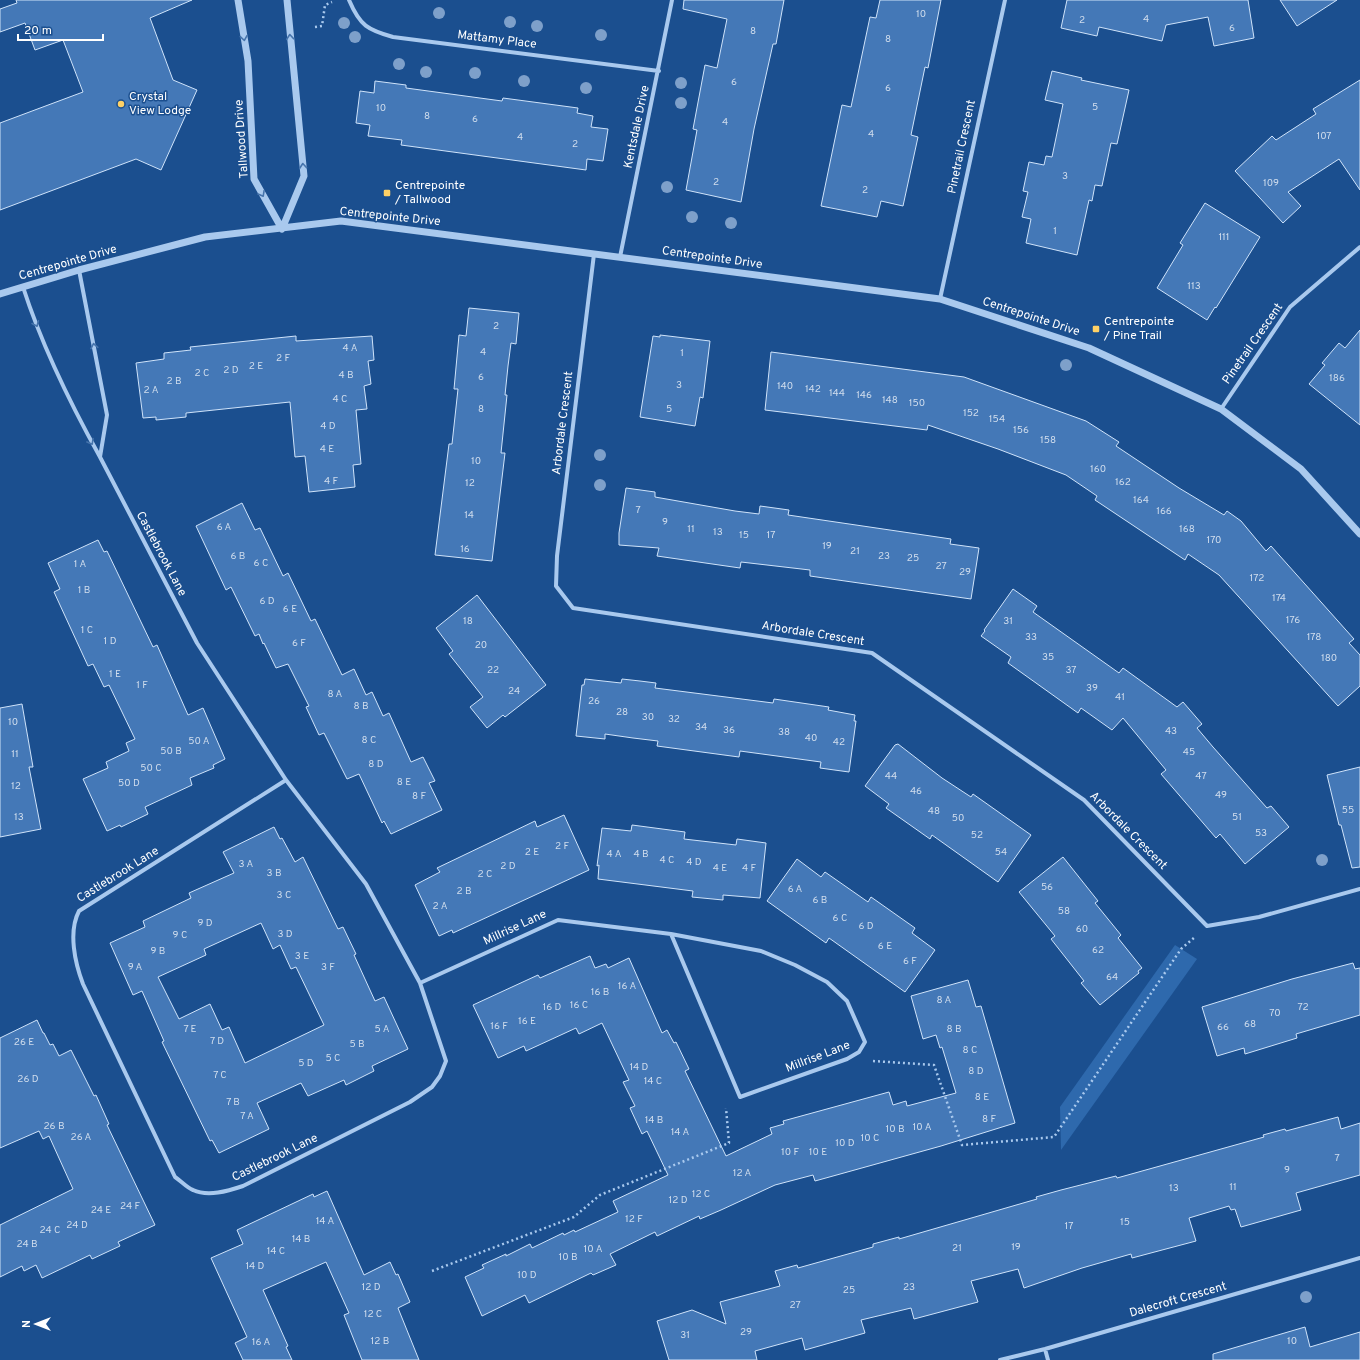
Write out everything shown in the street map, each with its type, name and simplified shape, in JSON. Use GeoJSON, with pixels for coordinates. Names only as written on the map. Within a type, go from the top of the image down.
{"type":"FeatureCollection","features":[{"type":"Feature","properties":{"kind":"street","name":"Tallwood Drive"},"geometry":{"type":"LineString","coordinates":[[238,0],[248,61],[254,178],[282,229]]}},
{"type":"Feature","properties":{"kind":"street"},"geometry":{"type":"LineString","coordinates":[[282,229],[304,176],[287,0]]}},
{"type":"Feature","properties":{"kind":"street","name":"Mattamy Place"},"geometry":{"type":"LineString","coordinates":[[349,0],[354,12],[370,30],[393,38],[659,71]]}},
{"type":"Feature","properties":{"kind":"street","name":"Kentsdale Drive"},"geometry":{"type":"LineString","coordinates":[[620,257],[659,71],[672,0]]}},
{"type":"Feature","properties":{"kind":"street","name":"Pinetrail Crescent"},"geometry":{"type":"LineString","coordinates":[[940,299],[1005,0]]}},
{"type":"Feature","properties":{"kind":"street","name":"Centrepointe Drive"},"geometry":{"type":"LineString","coordinates":[[0,294],[80,270],[205,237],[341,221],[940,299],[1089,348],[1221,409],[1301,469],[1360,534]]}},
{"type":"Feature","properties":{"kind":"street","name":"Pinetrail Crescent"},"geometry":{"type":"LineString","coordinates":[[1221,409],[1290,307],[1360,247]]}},
{"type":"Feature","properties":{"kind":"street","name":"Arbordale Crescent"},"geometry":{"type":"LineString","coordinates":[[594,254],[557,556],[556,586],[573,608],[872,654],[1084,800],[1207,926]]}},
{"type":"Feature","properties":{"kind":"street"},"geometry":{"type":"LineString","coordinates":[[80,270],[108,415],[100,456]]}},
{"type":"Feature","properties":{"kind":"street","name":"Castlebrook Lane"},"geometry":{"type":"LineString","coordinates":[[23,287],[34,322],[80,420],[197,643],[286,780],[366,884],[420,983],[446,1061],[440,1076],[432,1087],[410,1102],[243,1186],[230,1190],[204,1193],[192,1190],[175,1177],[83,984],[76,963],[76,917],[79,911],[286,780]]}},
{"type":"Feature","properties":{"kind":"street"},"geometry":{"type":"LineString","coordinates":[[1207,926],[1259,917],[1360,889]]}},
{"type":"Feature","properties":{"kind":"street","name":"Millrise Lane"},"geometry":{"type":"LineString","coordinates":[[420,983],[558,920],[671,934],[760,951],[795,965],[826,982],[847,1001],[864,1042],[859,1052],[847,1059],[740,1097]]}},
{"type":"Feature","properties":{"kind":"street"},"geometry":{"type":"LineString","coordinates":[[671,934],[740,1097]]}},
{"type":"Feature","properties":{"kind":"street","name":"Dalecroft Crescent"},"geometry":{"type":"LineString","coordinates":[[1000,1360],[1045,1349],[1360,1258]]}},
{"type":"Feature","properties":{"kind":"street"},"geometry":{"type":"LineString","coordinates":[[1045,1349],[1048,1360]]}},
{"type":"Feature","properties":{"kind":"path"},"geometry":{"type":"LineString","coordinates":[[315,27],[322,26],[326,5],[336,0]]}},
{"type":"Feature","properties":{"kind":"path"},"geometry":{"type":"LineString","coordinates":[[847,1059],[934,1065],[962,1145],[1054,1137],[1181,949],[1207,926]]}},
{"type":"Feature","properties":{"kind":"path"},"geometry":{"type":"LineString","coordinates":[[432,1271],[574,1217],[600,1195],[729,1143],[725,1101],[740,1097]]}},
{"type":"Feature","properties":{"kind":"shaded area"},"geometry":{"type":"Polygon","coordinates":[[[1175,945],[1197,959],[1061,1150],[1060,1107],[1175,945]]]}},
{"type":"Feature","properties":{"kind":"building","name":"Crystal View Lodge"},"geometry":{"type":"Polygon","coordinates":[[[16,0],[192,0],[150,18],[173,80],[197,90],[161,170],[136,159],[0,210],[0,123],[83,92],[63,40],[35,50],[25,23],[0,32],[0,9],[17,3],[16,0]]]}},
{"type":"Feature","properties":{"kind":"building"},"geometry":{"type":"Polygon","coordinates":[[[684,0],[784,0],[776,44],[773,44],[754,129],[741,202],[686,190],[697,130],[693,129],[705,65],[717,68],[727,19],[683,9],[684,0]]]}},
{"type":"Feature","properties":{"kind":"building"},"geometry":{"type":"Polygon","coordinates":[[[880,0],[941,0],[928,68],[925,67],[911,135],[918,137],[903,206],[881,201],[877,217],[821,206],[842,105],[851,107],[870,17],[876,18],[880,0]]]}},
{"type":"Feature","properties":{"kind":"building"},"geometry":{"type":"Polygon","coordinates":[[[1067,0],[1248,0],[1254,38],[1214,46],[1208,17],[1166,25],[1162,41],[1099,27],[1097,36],[1061,28],[1067,0]]]}},
{"type":"Feature","properties":{"kind":"building"},"geometry":{"type":"Polygon","coordinates":[[[1280,0],[1337,0],[1297,26],[1280,0]]]}},
{"type":"Feature","properties":{"kind":"building"},"geometry":{"type":"Polygon","coordinates":[[[1052,71],[1082,78],[1081,80],[1129,90],[1117,144],[1111,143],[1102,186],[1095,185],[1092,201],[1089,200],[1077,255],[1026,243],[1031,219],[1022,217],[1028,192],[1023,191],[1029,162],[1044,165],[1046,156],[1052,157],[1063,104],[1045,100],[1052,71]]]}},
{"type":"Feature","properties":{"kind":"building"},"geometry":{"type":"Polygon","coordinates":[[[1360,80],[1360,190],[1339,159],[1288,192],[1301,206],[1283,223],[1235,171],[1272,136],[1276,140],[1316,114],[1313,109],[1360,80]]]}},
{"type":"Feature","properties":{"kind":"building"},"geometry":{"type":"Polygon","coordinates":[[[375,81],[406,85],[406,88],[502,101],[503,98],[578,108],[577,113],[593,116],[591,127],[608,129],[603,161],[587,159],[586,170],[401,145],[402,140],[368,136],[370,125],[356,123],[360,91],[374,93],[375,81]]]}},
{"type":"Feature","properties":{"kind":"building"},"geometry":{"type":"Polygon","coordinates":[[[1205,203],[1260,237],[1207,320],[1157,288],[1183,245],[1180,243],[1205,203]]]}},
{"type":"Feature","properties":{"kind":"building"},"geometry":{"type":"Polygon","coordinates":[[[469,308],[519,313],[516,344],[511,343],[508,366],[505,395],[507,395],[501,453],[505,453],[492,561],[435,555],[449,444],[452,444],[458,389],[454,389],[459,335],[466,336],[469,308]]]}},
{"type":"Feature","properties":{"kind":"building"},"geometry":{"type":"Polygon","coordinates":[[[1360,330],[1360,425],[1309,384],[1325,365],[1322,363],[1339,343],[1345,348],[1360,330]]]}},
{"type":"Feature","properties":{"kind":"building"},"geometry":{"type":"Polygon","coordinates":[[[660,335],[710,341],[703,398],[700,397],[695,426],[640,417],[653,336],[660,337],[660,335]]]}},
{"type":"Feature","properties":{"kind":"building"},"geometry":{"type":"Polygon","coordinates":[[[296,336],[296,341],[372,336],[374,360],[368,361],[371,384],[364,386],[367,409],[356,410],[361,464],[353,465],[355,487],[309,492],[305,456],[295,457],[290,402],[186,413],[186,417],[156,420],[156,417],[143,418],[136,363],[164,359],[164,353],[191,350],[190,347],[296,336]]]}},
{"type":"Feature","properties":{"kind":"building"},"geometry":{"type":"Polygon","coordinates":[[[771,352],[964,377],[1086,421],[1119,442],[1116,446],[1179,488],[1224,515],[1227,511],[1241,521],[1266,551],[1271,546],[1354,639],[1349,643],[1360,655],[1360,686],[1338,706],[1219,575],[1188,554],[1185,560],[1095,500],[1097,496],[1066,475],[998,449],[928,425],[927,430],[765,410],[771,352]]]}},
{"type":"Feature","properties":{"kind":"building"},"geometry":{"type":"Polygon","coordinates":[[[626,488],[655,492],[655,497],[735,511],[759,514],[760,506],[789,510],[788,515],[951,539],[950,544],[979,548],[971,599],[810,576],[810,570],[741,562],[740,568],[657,556],[659,548],[619,545],[619,533],[626,488]]]}},
{"type":"Feature","properties":{"kind":"building"},"geometry":{"type":"Polygon","coordinates":[[[242,503],[255,530],[260,528],[283,576],[288,573],[311,621],[315,619],[342,675],[354,669],[366,695],[372,692],[383,716],[389,713],[411,762],[423,757],[435,781],[429,783],[442,810],[391,834],[384,821],[382,823],[359,774],[347,779],[324,733],[319,735],[306,707],[309,706],[288,664],[276,668],[259,634],[255,636],[231,587],[226,590],[196,526],[242,503]]]}},
{"type":"Feature","properties":{"kind":"building"},"geometry":{"type":"Polygon","coordinates":[[[98,540],[104,552],[107,551],[153,647],[157,645],[188,715],[203,708],[225,759],[213,765],[214,768],[190,778],[192,785],[145,807],[148,814],[121,827],[120,825],[107,831],[83,779],[108,768],[106,762],[129,751],[126,743],[135,739],[109,685],[104,687],[93,664],[88,666],[54,592],[60,589],[48,563],[98,540]]]}},
{"type":"Feature","properties":{"kind":"building"},"geometry":{"type":"Polygon","coordinates":[[[1013,589],[1037,606],[1033,612],[1119,673],[1123,668],[1177,707],[1183,702],[1202,724],[1197,728],[1213,747],[1267,808],[1271,806],[1289,827],[1245,864],[1220,834],[1216,838],[1161,774],[1166,770],[1123,718],[1112,730],[1081,708],[1078,713],[1008,663],[1011,657],[981,636],[1013,589]]]}},
{"type":"Feature","properties":{"kind":"building"},"geometry":{"type":"Polygon","coordinates":[[[477,595],[546,685],[505,717],[503,715],[487,728],[470,707],[483,697],[449,654],[453,651],[436,628],[477,595]]]}},
{"type":"Feature","properties":{"kind":"building"},"geometry":{"type":"Polygon","coordinates":[[[585,679],[621,683],[622,679],[656,683],[655,688],[773,703],[774,699],[829,707],[828,710],[855,715],[854,721],[856,721],[849,772],[820,768],[821,762],[740,751],[739,757],[657,746],[658,741],[605,734],[605,739],[576,736],[582,685],[584,685],[585,679]]]}},
{"type":"Feature","properties":{"kind":"building"},"geometry":{"type":"Polygon","coordinates":[[[22,704],[33,767],[29,767],[41,829],[0,837],[0,708],[22,704]]]}},
{"type":"Feature","properties":{"kind":"building"},"geometry":{"type":"Polygon","coordinates":[[[898,744],[942,778],[971,797],[973,794],[1031,835],[998,882],[932,835],[930,839],[886,808],[889,804],[865,786],[895,745],[898,744]]]}},
{"type":"Feature","properties":{"kind":"building"},"geometry":{"type":"Polygon","coordinates":[[[1360,767],[1360,867],[1352,868],[1341,825],[1339,825],[1327,775],[1360,767]]]}},
{"type":"Feature","properties":{"kind":"building"},"geometry":{"type":"Polygon","coordinates":[[[564,815],[589,870],[453,933],[452,930],[439,936],[415,885],[440,872],[437,868],[535,821],[537,827],[564,815]]]}},
{"type":"Feature","properties":{"kind":"building"},"geometry":{"type":"Polygon","coordinates":[[[632,825],[685,832],[684,839],[736,845],[737,839],[766,843],[760,898],[723,895],[723,900],[692,897],[693,891],[598,879],[599,865],[597,866],[602,828],[631,831],[632,825]]]}},
{"type":"Feature","properties":{"kind":"building"},"geometry":{"type":"Polygon","coordinates":[[[274,827],[280,839],[282,838],[295,862],[303,857],[338,929],[343,927],[356,954],[354,955],[375,1001],[384,997],[408,1049],[372,1066],[374,1071],[346,1085],[344,1080],[308,1096],[301,1083],[257,1103],[269,1129],[219,1153],[212,1140],[210,1141],[162,1042],[164,1041],[142,991],[133,995],[110,943],[145,927],[143,921],[191,898],[189,893],[234,873],[223,852],[274,827]],[[261,923],[204,949],[206,955],[158,977],[179,1019],[210,1004],[222,1030],[229,1027],[245,1063],[324,1025],[296,967],[291,969],[280,945],[273,949],[261,923]]]}},
{"type":"Feature","properties":{"kind":"building"},"geometry":{"type":"Polygon","coordinates":[[[1063,857],[1098,901],[1095,903],[1121,935],[1118,938],[1142,968],[1138,971],[1139,973],[1100,1005],[1081,983],[1084,981],[1051,939],[1055,936],[1019,892],[1063,857]]]}},
{"type":"Feature","properties":{"kind":"building"},"geometry":{"type":"Polygon","coordinates":[[[797,859],[821,877],[825,872],[868,902],[871,897],[915,928],[912,933],[935,950],[905,992],[829,938],[826,943],[767,901],[797,859]]]}},
{"type":"Feature","properties":{"kind":"building"},"geometry":{"type":"Polygon","coordinates":[[[590,956],[595,968],[606,964],[608,968],[629,958],[662,1033],[667,1030],[674,1043],[676,1042],[689,1069],[685,1071],[726,1156],[772,1134],[770,1128],[784,1124],[783,1121],[889,1092],[893,1105],[906,1101],[907,1106],[956,1093],[942,1047],[940,1048],[936,1035],[923,1039],[911,996],[968,980],[976,1007],[981,1006],[1015,1123],[941,1146],[815,1181],[813,1175],[775,1185],[700,1219],[699,1216],[657,1236],[655,1232],[610,1254],[616,1265],[593,1275],[591,1273],[529,1303],[525,1295],[482,1316],[465,1277],[484,1268],[482,1265],[506,1254],[506,1256],[530,1244],[532,1248],[563,1233],[564,1235],[574,1230],[575,1232],[618,1212],[613,1201],[668,1175],[647,1131],[642,1134],[630,1108],[635,1106],[623,1082],[629,1080],[602,1023],[579,1034],[576,1028],[526,1051],[524,1046],[498,1058],[473,1005],[538,975],[540,978],[590,956]]]}},
{"type":"Feature","properties":{"kind":"building"},"geometry":{"type":"Polygon","coordinates":[[[1353,963],[1355,969],[1360,968],[1360,1015],[1296,1034],[1297,1038],[1245,1054],[1244,1048],[1217,1056],[1202,1007],[1292,979],[1353,963]]]}},
{"type":"Feature","properties":{"kind":"building"},"geometry":{"type":"Polygon","coordinates":[[[37,1020],[50,1045],[53,1044],[59,1056],[71,1050],[94,1096],[96,1095],[109,1124],[107,1125],[155,1225],[118,1242],[120,1246],[92,1259],[90,1255],[42,1278],[36,1265],[24,1271],[22,1266],[0,1277],[0,1225],[73,1189],[49,1136],[43,1139],[39,1131],[0,1148],[0,1038],[37,1020]]]}},
{"type":"Feature","properties":{"kind":"building"},"geometry":{"type":"Polygon","coordinates":[[[1338,1117],[1341,1129],[1360,1123],[1360,1175],[1296,1193],[1301,1210],[1241,1227],[1235,1209],[1231,1210],[1229,1206],[1189,1218],[1196,1241],[1132,1258],[1131,1254],[1082,1268],[1024,1288],[1018,1269],[971,1281],[978,1302],[914,1319],[911,1308],[861,1320],[865,1333],[805,1350],[802,1338],[755,1351],[757,1360],[669,1360],[657,1321],[692,1310],[726,1324],[720,1302],[780,1286],[775,1271],[797,1265],[798,1268],[873,1247],[873,1244],[899,1237],[899,1239],[1037,1199],[1036,1197],[1061,1190],[1116,1176],[1117,1178],[1264,1137],[1263,1135],[1285,1129],[1286,1131],[1338,1117]]]}},
{"type":"Feature","properties":{"kind":"building"},"geometry":{"type":"Polygon","coordinates":[[[327,1191],[364,1275],[390,1262],[396,1275],[398,1274],[410,1302],[398,1308],[419,1360],[362,1360],[344,1315],[349,1313],[326,1262],[263,1290],[288,1346],[286,1347],[292,1360],[243,1360],[235,1343],[247,1337],[211,1258],[243,1244],[237,1230],[313,1194],[314,1197],[327,1191]]]}},
{"type":"Feature","properties":{"kind":"building"},"geometry":{"type":"Polygon","coordinates":[[[1305,1327],[1310,1347],[1360,1332],[1360,1360],[1213,1360],[1213,1354],[1305,1327]]]}},
{"type":"Feature","properties":{"kind":"place","name":"Crystal View Lodge"},"geometry":{"type":"Point","coordinates":[121,104]}},
{"type":"Feature","properties":{"kind":"place","name":"Centrepointe / Tallwood"},"geometry":{"type":"Point","coordinates":[387,193]}},
{"type":"Feature","properties":{"kind":"place","name":"Centrepointe / Pine Trail"},"geometry":{"type":"Point","coordinates":[1096,329]}}]}
